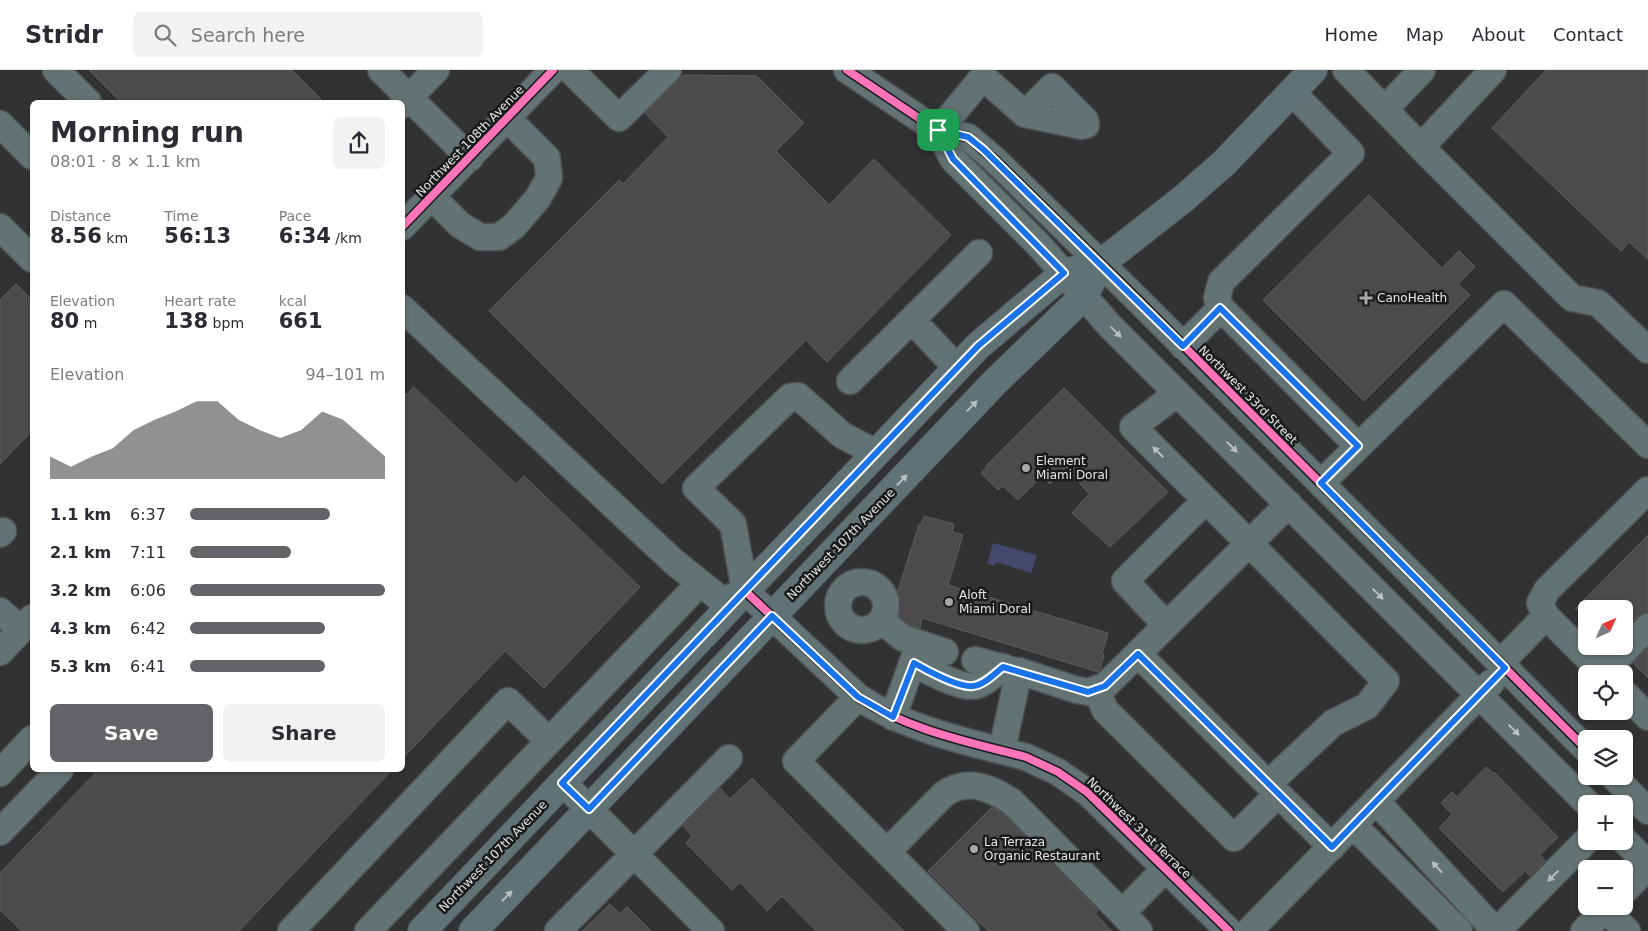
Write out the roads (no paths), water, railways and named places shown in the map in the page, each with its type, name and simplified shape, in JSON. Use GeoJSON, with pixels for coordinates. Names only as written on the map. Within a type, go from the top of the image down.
{"type":"FeatureCollection","features":[{"type":"Feature","properties":{"kind":"main road","name":"Northwest 107th Avenue"},"geometry":{"type":"LineString","coordinates":[[422,931],[957,368],[996,330],[1064,273],[1100,264],[1210,176],[1313,70]]}},
{"type":"Feature","properties":{"kind":"main road","name":"Northwest 107th Avenue"},"geometry":{"type":"LineString","coordinates":[[473,931],[995,382],[1084,296],[1100,264]]}},
{"type":"Feature","properties":{"kind":"street"},"geometry":{"type":"LineString","coordinates":[[56,70],[86,100]]}},
{"type":"Feature","properties":{"kind":"street"},"geometry":{"type":"LineString","coordinates":[[381,70],[404,100]]}},
{"type":"Feature","properties":{"kind":"street"},"geometry":{"type":"LineString","coordinates":[[436,70],[406,102],[470,158]]}},
{"type":"Feature","properties":{"kind":"street","name":"Northwest 108th Avenue"},"geometry":{"type":"LineString","coordinates":[[405,224],[553,70]]}},
{"type":"Feature","properties":{"kind":"street"},"geometry":{"type":"LineString","coordinates":[[570,70],[619,118],[668,70]]}},
{"type":"Feature","properties":{"kind":"street","name":"Northwest 33rd Street"},"geometry":{"type":"LineString","coordinates":[[847,70],[938,130],[968,137],[975,142],[1321,483],[1578,741]]}},
{"type":"Feature","properties":{"kind":"street"},"geometry":{"type":"LineString","coordinates":[[1346,70],[1572,298],[1598,303],[1648,350]]}},
{"type":"Feature","properties":{"kind":"street"},"geometry":{"type":"LineString","coordinates":[[1385,108],[1422,70]]}},
{"type":"Feature","properties":{"kind":"street"},"geometry":{"type":"LineString","coordinates":[[1421,147],[1493,70]]}},
{"type":"Feature","properties":{"kind":"street"},"geometry":{"type":"LineString","coordinates":[[938,130],[983,77],[1025,114]]}},
{"type":"Feature","properties":{"kind":"street"},"geometry":{"type":"LineString","coordinates":[[1292,92],[1351,153],[1221,282],[1217,298],[1220,308],[1358,446]]}},
{"type":"Feature","properties":{"kind":"street"},"geometry":{"type":"LineString","coordinates":[[432,196],[460,225],[480,237],[499,237],[514,226],[538,198],[550,178],[547,158],[508,118]]}},
{"type":"Feature","properties":{"kind":"street","name":"Northwest 33rd Street"},"geometry":{"type":"LineString","coordinates":[[938,130],[953,159],[1064,273],[1113,329],[1579,795]]}},
{"type":"Feature","properties":{"kind":"street"},"geometry":{"type":"LineString","coordinates":[[2,131],[30,154]]}},
{"type":"Feature","properties":{"kind":"street"},"geometry":{"type":"LineString","coordinates":[[0,227],[30,254]]}},
{"type":"Feature","properties":{"kind":"street"},"geometry":{"type":"LineString","coordinates":[[850,381],[979,253]]}},
{"type":"Feature","properties":{"kind":"street"},"geometry":{"type":"LineString","coordinates":[[1321,483],[1504,304],[1648,445]]}},
{"type":"Feature","properties":{"kind":"street"},"geometry":{"type":"LineString","coordinates":[[1183,346],[1220,308]]}},
{"type":"Feature","properties":{"kind":"street"},"geometry":{"type":"LineString","coordinates":[[405,311],[674,562],[723,601],[745,591],[733,524],[696,488],[790,398],[798,396],[842,435],[876,453]]}},
{"type":"Feature","properties":{"kind":"street"},"geometry":{"type":"LineString","coordinates":[[912,320],[957,368]]}},
{"type":"Feature","properties":{"kind":"street"},"geometry":{"type":"LineString","coordinates":[[1097,690],[1105,710],[1234,838],[1273,789],[1333,723],[1367,706],[1386,680],[1133,427],[1176,392]]}},
{"type":"Feature","properties":{"kind":"street"},"geometry":{"type":"LineString","coordinates":[[1648,490],[1547,590],[1540,603],[1546,616],[1603,673],[1648,627]]}},
{"type":"Feature","properties":{"kind":"street"},"geometry":{"type":"LineString","coordinates":[[1166,625],[1125,581],[1206,500]]}},
{"type":"Feature","properties":{"kind":"street"},"geometry":{"type":"LineString","coordinates":[[975,660],[1078,690],[1088,692],[1097,690],[1105,686],[1289,504]]}},
{"type":"Feature","properties":{"kind":"street"},"geometry":{"type":"LineString","coordinates":[[368,931],[700,583]]}},
{"type":"Feature","properties":{"kind":"street","name":"Northwest 31st Terrace"},"geometry":{"type":"LineString","coordinates":[[745,591],[858,697],[893,717],[1042,763],[1076,783],[1229,931]]}},
{"type":"Feature","properties":{"kind":"street"},"geometry":{"type":"LineString","coordinates":[[0,611],[27,624],[0,652]]}},
{"type":"Feature","properties":{"kind":"street"},"geometry":{"type":"LineString","coordinates":[[1260,926],[1352,825],[1479,695],[1510,653],[1546,616]]}},
{"type":"Feature","properties":{"kind":"street"},"geometry":{"type":"LineString","coordinates":[[882,621],[903,638],[938,677],[972,686],[1011,669]]}},
{"type":"Feature","properties":{"kind":"street"},"geometry":{"type":"LineString","coordinates":[[917,654],[945,652]]}},
{"type":"Feature","properties":{"kind":"street"},"geometry":{"type":"LineString","coordinates":[[893,717],[917,654]]}},
{"type":"Feature","properties":{"kind":"street"},"geometry":{"type":"LineString","coordinates":[[1138,654],[1332,847]]}},
{"type":"Feature","properties":{"kind":"street"},"geometry":{"type":"LineString","coordinates":[[1002,750],[1011,669]]}},
{"type":"Feature","properties":{"kind":"street"},"geometry":{"type":"LineString","coordinates":[[858,697],[796,761],[966,931]]}},
{"type":"Feature","properties":{"kind":"street"},"geometry":{"type":"LineString","coordinates":[[291,931],[508,701],[549,741]]}},
{"type":"Feature","properties":{"kind":"street"},"geometry":{"type":"LineString","coordinates":[[1633,702],[1648,717]]}},
{"type":"Feature","properties":{"kind":"street"},"geometry":{"type":"LineString","coordinates":[[0,773],[30,742]]}},
{"type":"Feature","properties":{"kind":"street"},"geometry":{"type":"LineString","coordinates":[[558,931],[729,758]]}},
{"type":"Feature","properties":{"kind":"street"},"geometry":{"type":"LineString","coordinates":[[0,832],[58,772]]}},
{"type":"Feature","properties":{"kind":"street"},"geometry":{"type":"LineString","coordinates":[[562,783],[711,931]]}},
{"type":"Feature","properties":{"kind":"street"},"geometry":{"type":"LineString","coordinates":[[887,852],[944,794],[953,788],[965,785],[984,787],[999,793],[1012,802],[1130,922],[1165,869]]}},
{"type":"Feature","properties":{"kind":"street"},"geometry":{"type":"LineString","coordinates":[[1622,785],[1648,811]]}},
{"type":"Feature","properties":{"kind":"street"},"geometry":{"type":"LineString","coordinates":[[1376,801],[1489,924],[1501,928],[1578,849]]}},
{"type":"Feature","properties":{"kind":"street"},"geometry":{"type":"LineString","coordinates":[[1352,825],[1459,931]]}},
{"type":"Feature","properties":{"kind":"street"},"geometry":{"type":"LineString","coordinates":[[1633,849],[1648,865],[1633,881]]}},
{"type":"Feature","properties":{"kind":"street"},"geometry":{"type":"LineString","coordinates":[[1584,931],[1600,915]]}},
{"type":"Feature","properties":{"kind":"street"},"geometry":{"type":"LineString","coordinates":[[1613,915],[1626,931]]}},
{"type":"Feature","properties":{"kind":"water"},"geometry":{"type":"Polygon","coordinates":[[[993,543],[1037,555],[1031,573],[996,562],[994,566],[987,564],[993,543]]]}},
{"type":"Feature","properties":{"kind":"place","name":"CanoHealth"},"geometry":{"type":"Point","coordinates":[1366,298]}},
{"type":"Feature","properties":{"kind":"place","name":"Element Miami Doral"},"geometry":{"type":"Point","coordinates":[1026,468]}},
{"type":"Feature","properties":{"kind":"place","name":"Aloft Miami Doral"},"geometry":{"type":"Point","coordinates":[949,602]}},
{"type":"Feature","properties":{"kind":"place","name":"La Terraza Organic Restaurant"},"geometry":{"type":"Point","coordinates":[974,849]}}]}
